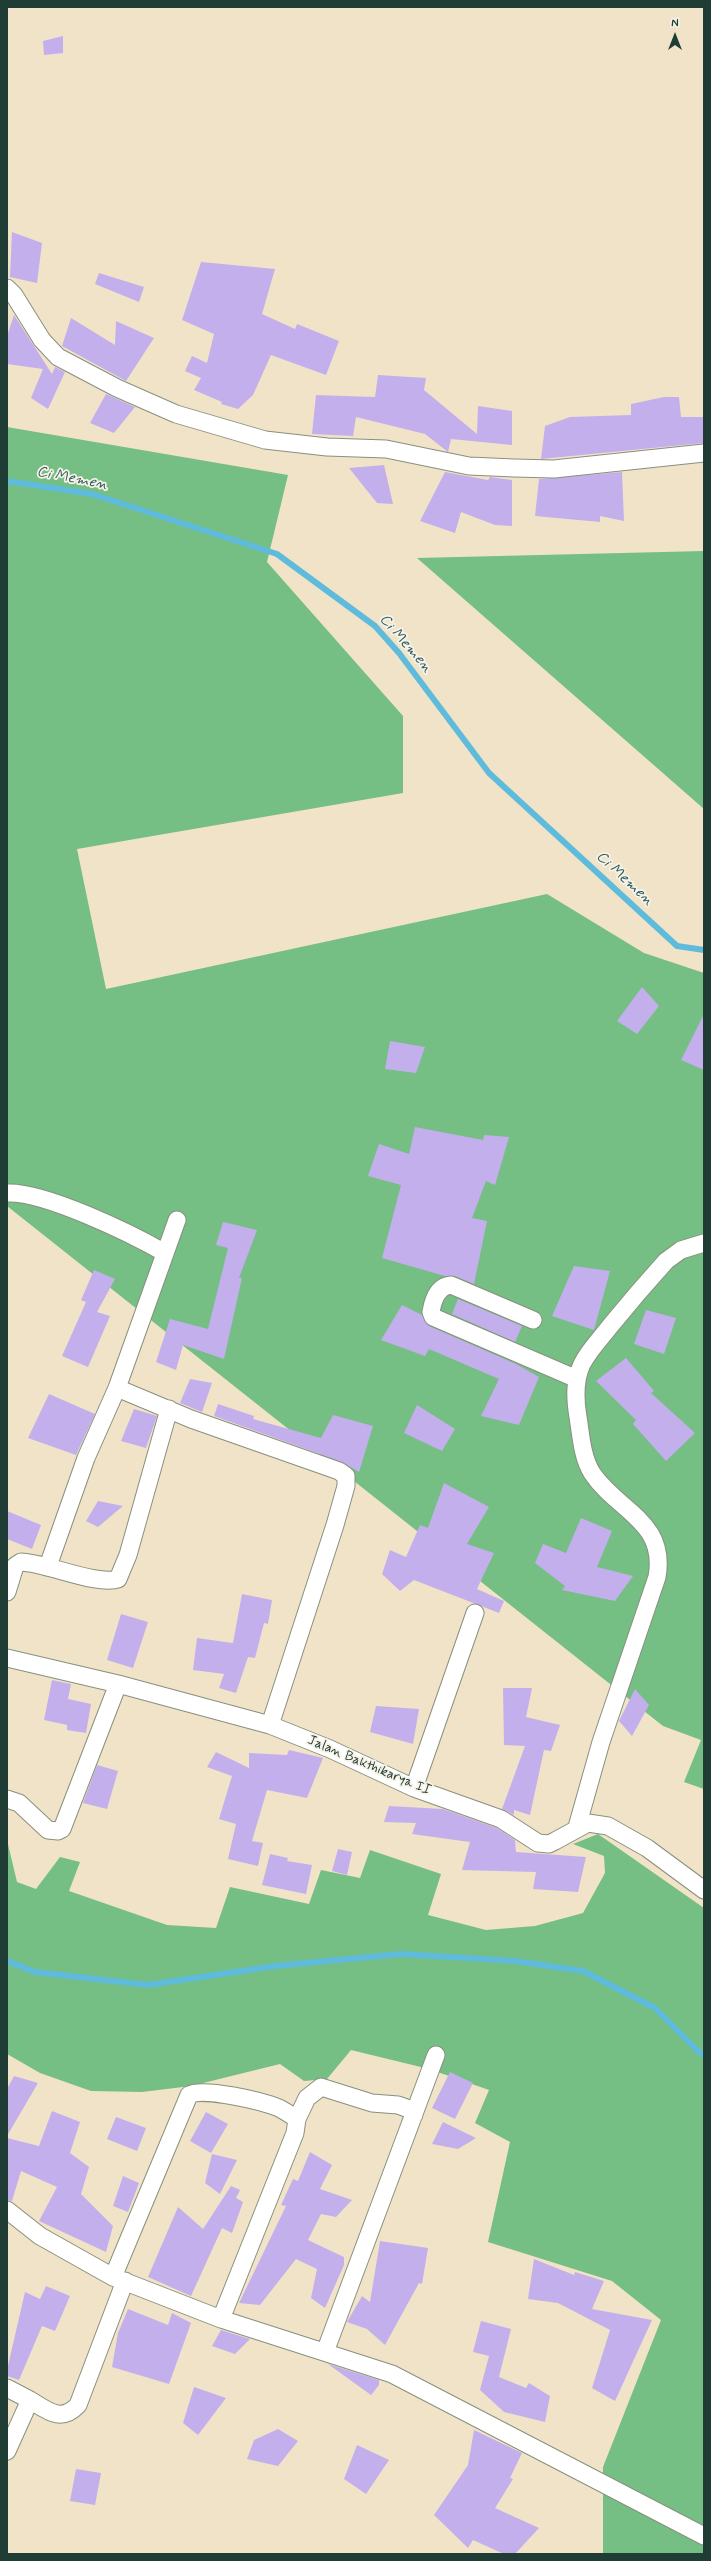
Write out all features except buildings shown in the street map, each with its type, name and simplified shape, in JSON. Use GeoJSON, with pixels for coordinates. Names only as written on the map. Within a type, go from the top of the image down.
{"type":"FeatureCollection","features":[{"type":"Feature","properties":{"kind":"street"},"geometry":{"type":"LineString","coordinates":[[7,288],[14,296],[42,340],[58,357],[117,388],[176,414],[265,440],[327,447],[386,448],[469,466],[514,468],[554,469],[704,453]]}},
{"type":"Feature","properties":{"kind":"street"},"geometry":{"type":"LineString","coordinates":[[7,1193],[42,1199],[134,1235],[165,1253]]}},
{"type":"Feature","properties":{"kind":"street"},"geometry":{"type":"LineString","coordinates":[[48,1566],[86,1458],[117,1388],[177,1220]]}},
{"type":"Feature","properties":{"kind":"street"},"geometry":{"type":"LineString","coordinates":[[577,1827],[601,1742],[657,1577],[660,1563],[653,1537],[641,1520],[602,1486],[591,1471],[582,1442],[577,1411],[575,1390],[577,1378],[588,1354],[666,1260],[681,1250],[704,1243]]}},
{"type":"Feature","properties":{"kind":"street"},"geometry":{"type":"LineString","coordinates":[[533,1320],[451,1285],[445,1286],[439,1290],[431,1312],[433,1317],[577,1378]]}},
{"type":"Feature","properties":{"kind":"street"},"geometry":{"type":"LineString","coordinates":[[117,1388],[169,1410],[338,1471],[346,1477],[346,1486],[335,1525],[270,1725]]}},
{"type":"Feature","properties":{"kind":"street"},"geometry":{"type":"LineString","coordinates":[[7,1592],[17,1564],[23,1562],[48,1566],[106,1580],[118,1580],[128,1555],[169,1410]]}},
{"type":"Feature","properties":{"kind":"street"},"geometry":{"type":"LineString","coordinates":[[414,1788],[475,1613]]}},
{"type":"Feature","properties":{"kind":"street","name":"Jalan Bakthikarya II"},"geometry":{"type":"LineString","coordinates":[[7,1658],[118,1684],[270,1725],[330,1749],[414,1788],[501,1819],[538,1843],[549,1844],[577,1827],[594,1822],[615,1829],[647,1848],[704,1890]]}},
{"type":"Feature","properties":{"kind":"street"},"geometry":{"type":"LineString","coordinates":[[7,1799],[20,1803],[48,1830],[58,1831],[62,1828],[118,1684]]}},
{"type":"Feature","properties":{"kind":"street"},"geometry":{"type":"LineString","coordinates":[[325,2352],[436,2055]]}},
{"type":"Feature","properties":{"kind":"street"},"geometry":{"type":"LineString","coordinates":[[221,2319],[295,2133],[297,2119],[307,2098],[321,2087],[372,2104],[398,2105],[409,2109],[414,2115]]}},
{"type":"Feature","properties":{"kind":"street"},"geometry":{"type":"LineString","coordinates":[[7,2388],[48,2411],[63,2416],[71,2414],[78,2406],[119,2279],[189,2094],[195,2091],[210,2091],[279,2108],[297,2119]]}},
{"type":"Feature","properties":{"kind":"street"},"geometry":{"type":"LineString","coordinates":[[7,2210],[40,2236],[119,2279],[221,2319],[392,2374],[704,2536]]}},
{"type":"Feature","properties":{"kind":"street"},"geometry":{"type":"LineString","coordinates":[[7,2451],[30,2400]]}},
{"type":"Feature","properties":{"kind":"green space"},"geometry":{"type":"Polygon","coordinates":[[[7,427],[288,475],[267,562],[403,716],[403,793],[77,849],[106,989],[547,894],[644,953],[704,973],[704,1789],[684,1782],[701,1740],[663,1726],[7,1206],[7,427]]]}},
{"type":"Feature","properties":{"kind":"green space"},"geometry":{"type":"Polygon","coordinates":[[[704,551],[704,809],[417,558],[704,551]]]}},
{"type":"Feature","properties":{"kind":"green space"},"geometry":{"type":"Polygon","coordinates":[[[598,1834],[704,1908],[704,2554],[603,2554],[603,2467],[661,2320],[612,2281],[488,2242],[510,2142],[475,2123],[489,2090],[429,2069],[351,2050],[327,2079],[304,2081],[280,2064],[191,2086],[142,2092],[91,2091],[40,2073],[7,2054],[7,1840],[17,1882],[36,1889],[60,1857],[80,1862],[69,1891],[167,1925],[216,1928],[230,1887],[309,1904],[321,1870],[360,1878],[370,1850],[441,1874],[428,1915],[486,1930],[535,1926],[583,1913],[605,1873],[604,1856],[573,1844],[598,1834]]]}},
{"type":"Feature","properties":{"kind":"waterway","name":"Ci Memen"},"geometry":{"type":"LineString","coordinates":[[7,481],[92,494],[277,554],[375,626],[399,653],[489,773],[677,946],[704,950]]}},
{"type":"Feature","properties":{"kind":"waterway"},"geometry":{"type":"LineString","coordinates":[[7,1961],[35,1972],[148,1985],[275,1966],[401,1954],[515,1961],[583,1971],[655,2008],[699,2052],[704,2055]]}}]}
